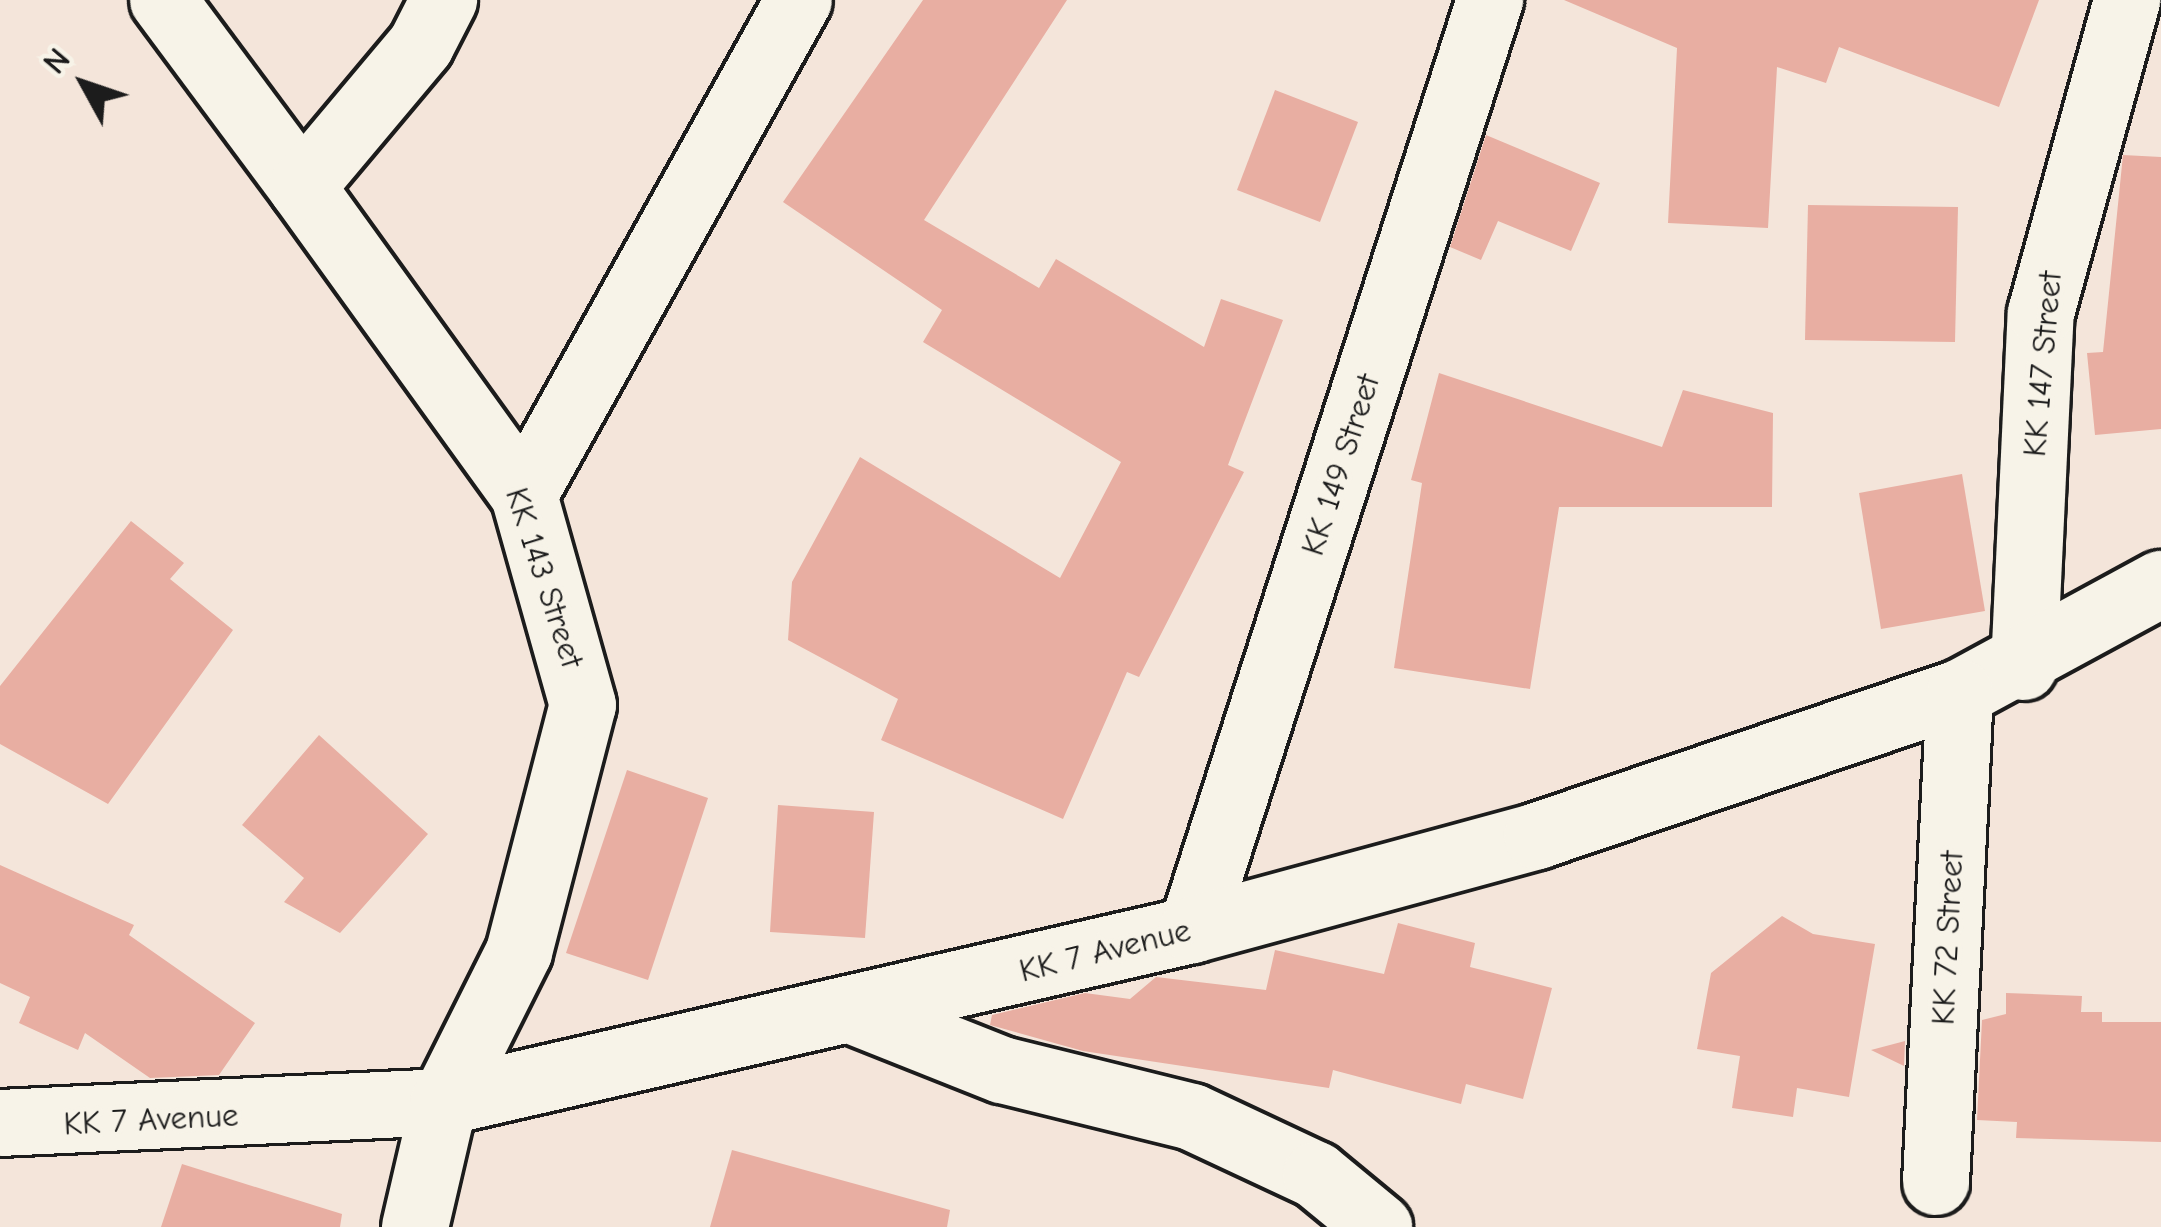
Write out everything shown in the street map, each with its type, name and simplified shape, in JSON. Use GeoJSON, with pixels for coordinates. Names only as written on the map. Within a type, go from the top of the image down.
{"type":"FeatureCollection","features":[{"type":"Feature","properties":{"kind":"street","name":"KK 143 Street"},"geometry":{"type":"LineString","coordinates":[[164,0],[524,495],[584,705],[519,952],[444,1102],[416,1227]]}},
{"type":"Feature","properties":{"kind":"street"},"geometry":{"type":"LineString","coordinates":[[302,187],[421,46],[444,0]]}},
{"type":"Feature","properties":{"kind":"street"},"geometry":{"type":"LineString","coordinates":[[524,495],[799,0]]}},
{"type":"Feature","properties":{"kind":"street","name":"KK 149 Street"},"geometry":{"type":"LineString","coordinates":[[1192,930],[1490,0]]}},
{"type":"Feature","properties":{"kind":"street","name":"KK 147 Street"},"geometry":{"type":"LineString","coordinates":[[2024,667],[2041,313],[2127,0]]}},
{"type":"Feature","properties":{"kind":"street","name":"KK 7 Avenue"},"geometry":{"type":"LineString","coordinates":[[0,1123],[444,1102],[856,1012],[1192,930],[1537,836],[1960,693],[2024,667],[2161,584]]}},
{"type":"Feature","properties":{"kind":"street","name":"KK 72 Street"},"geometry":{"type":"LineString","coordinates":[[1936,1182],[1960,693]]}},
{"type":"Feature","properties":{"kind":"street"},"geometry":{"type":"LineString","coordinates":[[856,1012],[1002,1070],[1192,1117],[1316,1175],[1379,1227]]}},
{"type":"Feature","properties":{"kind":"building"},"geometry":{"type":"Polygon","coordinates":[[[923,0],[1067,0],[924,220],[1039,288],[1056,259],[1204,347],[1221,299],[1283,320],[1228,465],[1244,472],[1139,677],[1127,672],[1063,819],[881,740],[898,699],[788,640],[792,582],[860,457],[1060,578],[1121,462],[923,342],[942,310],[783,202],[923,0]]]}},
{"type":"Feature","properties":{"kind":"building"},"geometry":{"type":"Polygon","coordinates":[[[1564,0],[2039,0],[1999,107],[1839,47],[1826,83],[1777,67],[1768,228],[1668,223],[1677,48],[1564,0]]]}},
{"type":"Feature","properties":{"kind":"building"},"geometry":{"type":"Polygon","coordinates":[[[1275,90],[1358,122],[1320,222],[1237,190],[1275,90]]]}},
{"type":"Feature","properties":{"kind":"building"},"geometry":{"type":"Polygon","coordinates":[[[1486,135],[1600,183],[1571,251],[1498,221],[1481,260],[1450,247],[1486,135]]]}},
{"type":"Feature","properties":{"kind":"building"},"geometry":{"type":"Polygon","coordinates":[[[2123,155],[2161,157],[2161,429],[2095,435],[2087,353],[2103,352],[2123,155]]]}},
{"type":"Feature","properties":{"kind":"building"},"geometry":{"type":"Polygon","coordinates":[[[1808,205],[1958,207],[1955,342],[1805,340],[1808,205]]]}},
{"type":"Feature","properties":{"kind":"building"},"geometry":{"type":"Polygon","coordinates":[[[1439,373],[1662,447],[1683,390],[1773,413],[1772,507],[1559,507],[1530,689],[1394,668],[1422,483],[1411,480],[1439,373]]]}},
{"type":"Feature","properties":{"kind":"building"},"geometry":{"type":"Polygon","coordinates":[[[1962,474],[1985,611],[1881,629],[1859,493],[1962,474]]]}},
{"type":"Feature","properties":{"kind":"building"},"geometry":{"type":"Polygon","coordinates":[[[131,521],[184,563],[170,579],[233,630],[108,804],[0,744],[0,686],[131,521]]]}},
{"type":"Feature","properties":{"kind":"building"},"geometry":{"type":"Polygon","coordinates":[[[319,735],[428,834],[340,933],[284,902],[304,878],[242,825],[319,735]]]}},
{"type":"Feature","properties":{"kind":"building"},"geometry":{"type":"Polygon","coordinates":[[[627,770],[708,798],[648,980],[566,953],[627,770]]]}},
{"type":"Feature","properties":{"kind":"building"},"geometry":{"type":"Polygon","coordinates":[[[778,805],[874,812],[865,938],[770,932],[778,805]]]}},
{"type":"Feature","properties":{"kind":"building"},"geometry":{"type":"Polygon","coordinates":[[[0,865],[134,925],[129,935],[255,1023],[219,1075],[150,1078],[85,1033],[78,1050],[19,1023],[30,997],[0,983],[0,865]]]}},
{"type":"Feature","properties":{"kind":"building"},"geometry":{"type":"Polygon","coordinates":[[[1782,916],[1813,934],[1875,944],[1849,1097],[1797,1088],[1793,1117],[1732,1108],[1740,1056],[1697,1049],[1711,973],[1782,916]]]}},
{"type":"Feature","properties":{"kind":"building"},"geometry":{"type":"Polygon","coordinates":[[[1398,923],[1475,943],[1470,967],[1552,988],[1523,1099],[1466,1084],[1461,1104],[1333,1070],[1329,1088],[1083,1051],[990,1025],[992,1015],[1085,993],[1130,999],[1156,977],[1266,990],[1275,950],[1384,974],[1398,923]]]}},
{"type":"Feature","properties":{"kind":"building"},"geometry":{"type":"Polygon","coordinates":[[[2006,993],[2082,996],[2081,1012],[2102,1012],[2102,1022],[2161,1022],[2161,1142],[2016,1138],[2017,1122],[1977,1120],[1982,1020],[2006,1014],[2006,993]]]}},
{"type":"Feature","properties":{"kind":"building"},"geometry":{"type":"Polygon","coordinates":[[[1905,1041],[1904,1066],[1871,1050],[1905,1041]]]}},
{"type":"Feature","properties":{"kind":"building"},"geometry":{"type":"Polygon","coordinates":[[[732,1150],[950,1210],[947,1227],[710,1227],[732,1150]]]}},
{"type":"Feature","properties":{"kind":"building"},"geometry":{"type":"Polygon","coordinates":[[[182,1164],[342,1214],[340,1227],[161,1227],[182,1164]]]}}]}
